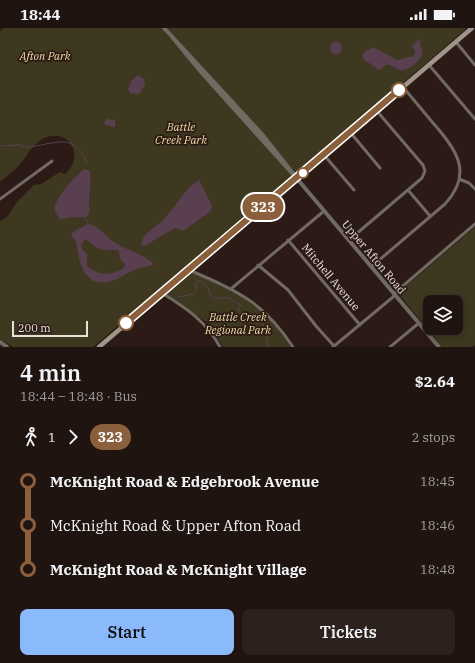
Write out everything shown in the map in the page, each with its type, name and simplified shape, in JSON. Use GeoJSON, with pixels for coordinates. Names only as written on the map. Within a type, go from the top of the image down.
{"type":"FeatureCollection","features":[{"type":"Feature","properties":{"kind":"main road"},"geometry":{"type":"LineString","coordinates":[[99,347],[472,28]]}},
{"type":"Feature","properties":{"kind":"main road"},"geometry":{"type":"LineString","coordinates":[[96,347],[112,335]]}},
{"type":"Feature","properties":{"kind":"street","name":"Upper Afton Road"},"geometry":{"type":"LineString","coordinates":[[164,28],[199,70],[296,178],[439,347]]}},
{"type":"Feature","properties":{"kind":"street"},"geometry":{"type":"LineString","coordinates":[[456,42],[475,65]]}},
{"type":"Feature","properties":{"kind":"street"},"geometry":{"type":"LineString","coordinates":[[429,65],[475,119]]}},
{"type":"Feature","properties":{"kind":"street"},"geometry":{"type":"LineString","coordinates":[[371,267],[449,199],[459,180],[459,161],[453,147],[403,87]]}},
{"type":"Feature","properties":{"kind":"street"},"geometry":{"type":"LineString","coordinates":[[349,240],[422,178],[425,171],[423,165],[376,110]]}},
{"type":"Feature","properties":{"kind":"street"},"geometry":{"type":"LineString","coordinates":[[350,132],[380,168]]}},
{"type":"Feature","properties":{"kind":"street"},"geometry":{"type":"LineString","coordinates":[[324,155],[354,190]]}},
{"type":"Feature","properties":{"kind":"street"},"geometry":{"type":"LineString","coordinates":[[0,199],[52,161]]}},
{"type":"Feature","properties":{"kind":"street"},"geometry":{"type":"LineString","coordinates":[[459,180],[469,183],[475,189]]}},
{"type":"Feature","properties":{"kind":"street"},"geometry":{"type":"LineString","coordinates":[[408,190],[430,216]]}},
{"type":"Feature","properties":{"kind":"street"},"geometry":{"type":"LineString","coordinates":[[232,288],[324,211]]}},
{"type":"Feature","properties":{"kind":"street"},"geometry":{"type":"LineString","coordinates":[[258,265],[288,290],[334,347],[475,224]]}},
{"type":"Feature","properties":{"kind":"street","name":"Mitchell Avenue"},"geometry":{"type":"LineString","coordinates":[[288,240],[360,325]]}},
{"type":"Feature","properties":{"kind":"street"},"geometry":{"type":"LineString","coordinates":[[189,270],[232,288],[250,299],[277,324],[293,347]]}},
{"type":"Feature","properties":{"kind":"street"},"geometry":{"type":"LineString","coordinates":[[162,293],[183,306],[202,321],[220,347]]}},
{"type":"Feature","properties":{"kind":"street"},"geometry":{"type":"LineString","coordinates":[[390,347],[419,323]]}},
{"type":"Feature","properties":{"kind":"street"},"geometry":{"type":"LineString","coordinates":[[0,342],[7,347]]}},
{"type":"Feature","properties":{"kind":"green space","name":"Battle Creek Park"},"geometry":{"type":"Polygon","coordinates":[[[4,28],[467,28],[93,347],[13,347],[0,339],[0,221],[7,217],[17,202],[34,185],[41,184],[60,172],[65,174],[71,167],[74,160],[74,152],[72,146],[67,140],[61,137],[53,136],[44,138],[34,146],[16,168],[0,182],[0,31],[4,28]]]}},
{"type":"Feature","properties":{"kind":"green space"},"geometry":{"type":"Polygon","coordinates":[[[475,227],[475,345],[472,347],[442,347],[432,335],[463,335],[463,295],[423,295],[423,324],[398,293],[475,227]]]}},
{"type":"Feature","properties":{"kind":"green space","name":"Battle Creek Regional Park"},"geometry":{"type":"Polygon","coordinates":[[[189,273],[198,275],[237,294],[257,308],[275,326],[291,347],[223,347],[208,323],[167,295],[167,292],[189,273]]]}},
{"type":"Feature","properties":{"kind":"shaded area"},"geometry":{"type":"Polygon","coordinates":[[[419,39],[423,54],[419,60],[407,69],[399,70],[387,65],[379,70],[363,59],[363,53],[373,47],[397,60],[414,56],[415,51],[412,46],[419,39]]]}},
{"type":"Feature","properties":{"kind":"shaded area"},"geometry":{"type":"Polygon","coordinates":[[[334,42],[338,42],[342,48],[338,54],[334,54],[330,50],[330,46],[334,42]]]}},
{"type":"Feature","properties":{"kind":"shaded area"},"geometry":{"type":"Polygon","coordinates":[[[138,75],[144,79],[145,85],[139,94],[130,93],[128,89],[131,81],[138,75]]]}},
{"type":"Feature","properties":{"kind":"shaded area"},"geometry":{"type":"Polygon","coordinates":[[[107,119],[115,119],[115,127],[105,125],[104,122],[107,119]]]}},
{"type":"Feature","properties":{"kind":"shaded area"},"geometry":{"type":"Polygon","coordinates":[[[84,169],[90,171],[89,214],[85,217],[59,219],[55,210],[55,205],[61,194],[84,169]]]}},
{"type":"Feature","properties":{"kind":"shaded area"},"geometry":{"type":"Polygon","coordinates":[[[199,180],[212,206],[211,211],[183,231],[176,228],[173,229],[146,245],[141,246],[146,234],[168,215],[188,189],[199,180]]]}},
{"type":"Feature","properties":{"kind":"shaded area"},"geometry":{"type":"Polygon","coordinates":[[[88,224],[91,225],[111,240],[143,256],[153,263],[152,265],[131,271],[115,280],[98,282],[91,279],[83,269],[78,254],[77,244],[71,233],[88,224]],[[85,239],[81,245],[82,249],[87,254],[87,266],[96,272],[105,274],[110,274],[124,268],[125,264],[120,259],[119,251],[101,249],[94,246],[85,239]]]}},
{"type":"Feature","properties":{"kind":"waterway"},"geometry":{"type":"LineString","coordinates":[[0,145],[18,145],[27,147],[54,142],[69,143],[76,146],[82,153],[87,163]]}},
{"type":"Feature","properties":{"kind":"waterway"},"geometry":{"type":"LineString","coordinates":[[85,218],[88,224]]}},
{"type":"Feature","properties":{"kind":"waterway"},"geometry":{"type":"LineString","coordinates":[[177,295],[179,297],[193,294],[197,290],[195,283],[197,281],[202,282],[209,289],[212,298],[230,298],[232,301],[241,305],[238,309],[241,313],[256,315],[266,329],[268,347]]}},
{"type":"Feature","properties":{"kind":"bus line","name":"323"},"geometry":{"type":"LineString","coordinates":[[126,323],[399,90]]}},
{"type":"Feature","properties":{"kind":"park label","name":"Afton Park"},"geometry":{"type":"Point","coordinates":[45,56]}}]}
